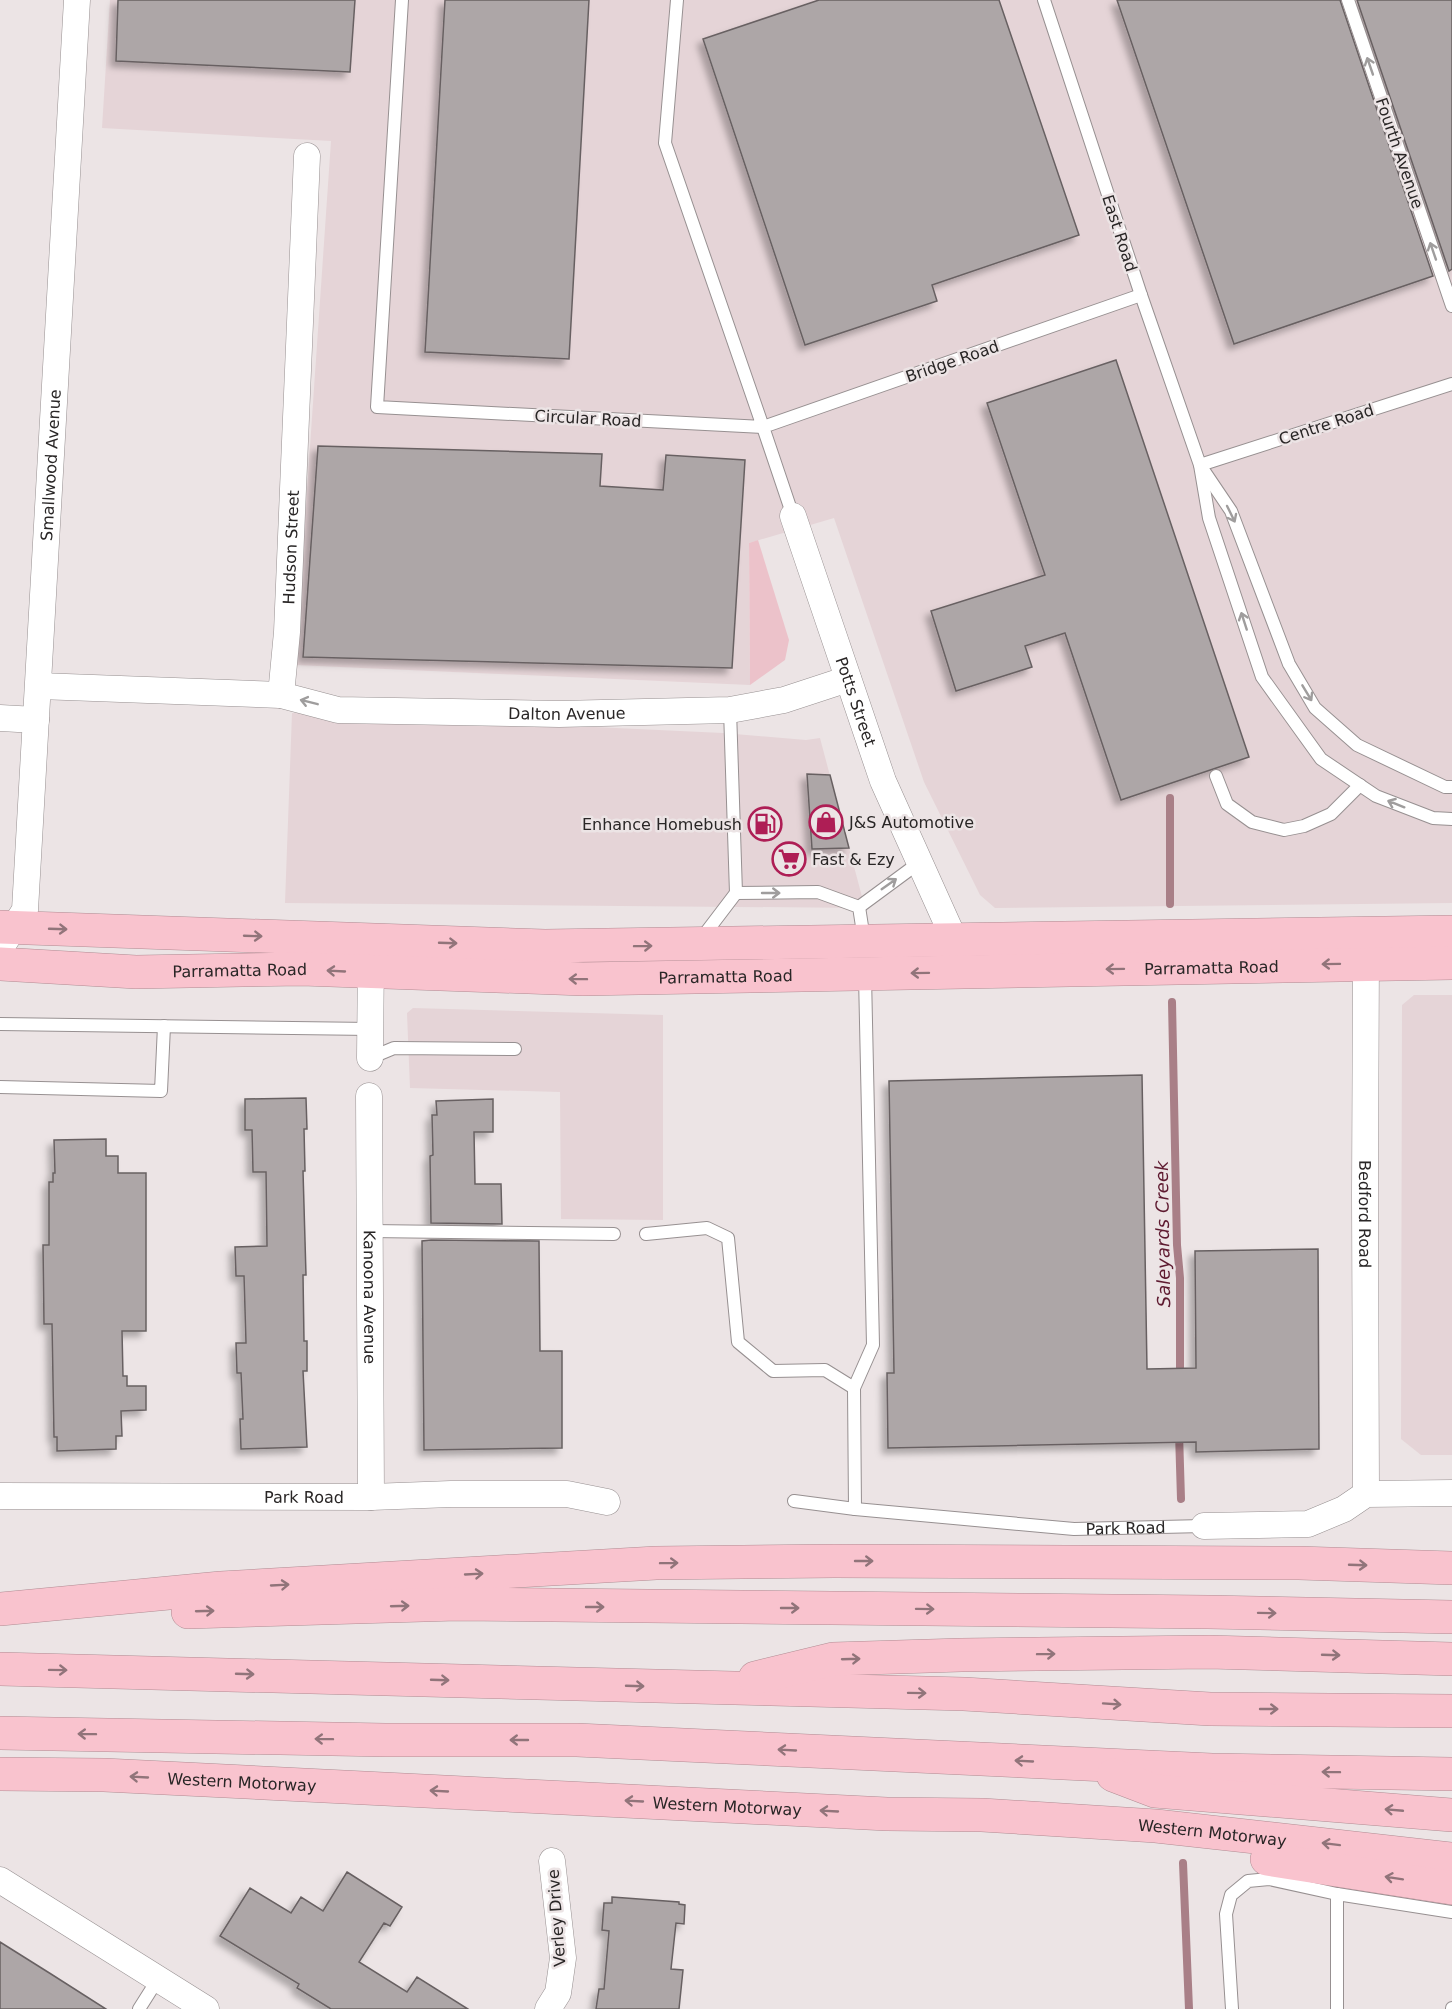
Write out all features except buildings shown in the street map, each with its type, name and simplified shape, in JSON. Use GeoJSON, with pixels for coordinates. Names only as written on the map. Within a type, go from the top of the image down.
{"type":"FeatureCollection","features":[{"type":"Feature","properties":{"kind":"highway","name":"Parramatta Road"},"geometry":{"type":"LineString","coordinates":[[4,934],[371,957],[583,979],[865,958],[1366,949],[1452,932]]}},
{"type":"Feature","properties":{"kind":"highway","name":"Parramatta Road"},"geometry":{"type":"LineString","coordinates":[[0,964],[136,972],[302,969],[371,957],[556,946],[696,945],[865,958]]}},
{"type":"Feature","properties":{"kind":"highway","name":"Parramatta Road"},"geometry":{"type":"LineString","coordinates":[[1366,949],[1452,963]]}},
{"type":"Feature","properties":{"kind":"highway"},"geometry":{"type":"LineString","coordinates":[[0,1609],[221,1588],[656,1563],[834,1561],[1299,1563],[1452,1568]]}},
{"type":"Feature","properties":{"kind":"highway"},"geometry":{"type":"LineString","coordinates":[[0,1617],[457,1604],[1208,1612],[1452,1617]]}},
{"type":"Feature","properties":{"kind":"highway"},"geometry":{"type":"LineString","coordinates":[[712,1688],[833,1659],[1151,1652],[1452,1659]]}},
{"type":"Feature","properties":{"kind":"highway"},"geometry":{"type":"LineString","coordinates":[[0,1669],[964,1694],[1210,1709],[1452,1712]]}},
{"type":"Feature","properties":{"kind":"highway"},"geometry":{"type":"LineString","coordinates":[[0,1732],[385,1740],[577,1740],[1082,1764],[1155,1779],[1212,1782],[1452,1815]]}},
{"type":"Feature","properties":{"kind":"highway","name":"Western Motorway"},"geometry":{"type":"LineString","coordinates":[[0,1774],[116,1776],[887,1814],[1156,1835],[1214,1842],[1452,1859]]}},
{"type":"Feature","properties":{"kind":"highway"},"geometry":{"type":"LineString","coordinates":[[1212,1782],[1452,1774]]}},
{"type":"Feature","properties":{"kind":"highway"},"geometry":{"type":"LineString","coordinates":[[1214,1842],[1276,1860],[1452,1888]]}},
{"type":"Feature","properties":{"kind":"street","name":"Smallwood Avenue"},"geometry":{"type":"LineString","coordinates":[[4,934],[25,910],[77,0]]}},
{"type":"Feature","properties":{"kind":"street","name":"Hudson Street"},"geometry":{"type":"LineString","coordinates":[[281,695],[287,632],[307,156]]}},
{"type":"Feature","properties":{"kind":"street","name":"Potts Street"},"geometry":{"type":"LineString","coordinates":[[793,516],[884,781],[920,862],[955,956]]}},
{"type":"Feature","properties":{"kind":"street","name":"Dalton Avenue"},"geometry":{"type":"LineString","coordinates":[[281,695],[338,710],[559,714],[730,710],[784,700],[848,679]]}},
{"type":"Feature","properties":{"kind":"street"},"geometry":{"type":"LineString","coordinates":[[39,686],[281,695]]}},
{"type":"Feature","properties":{"kind":"street"},"geometry":{"type":"LineString","coordinates":[[0,718],[36,720]]}},
{"type":"Feature","properties":{"kind":"street","name":"Bedford Road"},"geometry":{"type":"LineString","coordinates":[[1366,949],[1366,1494]]}},
{"type":"Feature","properties":{"kind":"street"},"geometry":{"type":"LineString","coordinates":[[370,1058],[371,957]]}},
{"type":"Feature","properties":{"kind":"street","name":"Kanoona Avenue"},"geometry":{"type":"LineString","coordinates":[[369,1096],[371,1497]]}},
{"type":"Feature","properties":{"kind":"street"},"geometry":{"type":"LineString","coordinates":[[1366,1494],[1452,1493]]}},
{"type":"Feature","properties":{"kind":"street","name":"Park Road"},"geometry":{"type":"LineString","coordinates":[[0,1496],[371,1497],[567,1494],[608,1502]]}},
{"type":"Feature","properties":{"kind":"street","name":"Park Road"},"geometry":{"type":"LineString","coordinates":[[1204,1526],[1308,1524],[1344,1509],[1366,1494]]}},
{"type":"Feature","properties":{"kind":"street","name":"Verley Drive"},"geometry":{"type":"LineString","coordinates":[[548,2009],[558,1993],[563,1958],[552,1861]]}},
{"type":"Feature","properties":{"kind":"street"},"geometry":{"type":"LineString","coordinates":[[0,1880],[206,2009]]}},
{"type":"Feature","properties":{"kind":"lane","name":"Circular Road"},"geometry":{"type":"LineString","coordinates":[[402,0],[377,407],[763,427]]}},
{"type":"Feature","properties":{"kind":"lane"},"geometry":{"type":"LineString","coordinates":[[676,0],[665,143],[763,427]]}},
{"type":"Feature","properties":{"kind":"lane","name":"East Road"},"geometry":{"type":"LineString","coordinates":[[1044,0],[1141,295],[1200,465]]}},
{"type":"Feature","properties":{"kind":"lane","name":"Fourth Avenue"},"geometry":{"type":"LineString","coordinates":[[1348,0],[1452,306]]}},
{"type":"Feature","properties":{"kind":"lane","name":"Bridge Road"},"geometry":{"type":"LineString","coordinates":[[763,427],[1141,295]]}},
{"type":"Feature","properties":{"kind":"lane","name":"Centre Road"},"geometry":{"type":"LineString","coordinates":[[1200,465],[1452,384]]}},
{"type":"Feature","properties":{"kind":"lane","name":"Potts Street"},"geometry":{"type":"LineString","coordinates":[[763,427],[793,516]]}},
{"type":"Feature","properties":{"kind":"lane"},"geometry":{"type":"LineString","coordinates":[[1200,465],[1209,518],[1262,677],[1321,759],[1377,796],[1433,818],[1452,819]]}},
{"type":"Feature","properties":{"kind":"lane"},"geometry":{"type":"LineString","coordinates":[[1200,465],[1231,511],[1289,664],[1315,708],[1357,745],[1436,783],[1452,788]]}},
{"type":"Feature","properties":{"kind":"lane"},"geometry":{"type":"LineString","coordinates":[[696,945],[736,893],[730,710]]}},
{"type":"Feature","properties":{"kind":"lane"},"geometry":{"type":"LineString","coordinates":[[1216,776],[1227,804],[1252,822],[1284,830],[1304,826],[1331,814],[1360,785]]}},
{"type":"Feature","properties":{"kind":"lane"},"geometry":{"type":"LineString","coordinates":[[859,907],[920,862]]}},
{"type":"Feature","properties":{"kind":"lane"},"geometry":{"type":"LineString","coordinates":[[736,893],[819,892],[859,907]]}},
{"type":"Feature","properties":{"kind":"lane"},"geometry":{"type":"LineString","coordinates":[[855,1509],[854,1388],[873,1345],[865,958],[859,907]]}},
{"type":"Feature","properties":{"kind":"lane"},"geometry":{"type":"LineString","coordinates":[[0,1024],[371,1029]]}},
{"type":"Feature","properties":{"kind":"lane"},"geometry":{"type":"LineString","coordinates":[[0,1087],[161,1091],[164,1026]]}},
{"type":"Feature","properties":{"kind":"lane"},"geometry":{"type":"LineString","coordinates":[[370,1058],[394,1048],[515,1049]]}},
{"type":"Feature","properties":{"kind":"lane"},"geometry":{"type":"LineString","coordinates":[[646,1234],[707,1228],[728,1238],[738,1342],[773,1371],[825,1370],[854,1388]]}},
{"type":"Feature","properties":{"kind":"lane"},"geometry":{"type":"LineString","coordinates":[[370,1231],[614,1234]]}},
{"type":"Feature","properties":{"kind":"lane","name":"Park Road"},"geometry":{"type":"LineString","coordinates":[[794,1501],[855,1509],[1074,1529],[1204,1526]]}},
{"type":"Feature","properties":{"kind":"lane"},"geometry":{"type":"LineString","coordinates":[[1232,2009],[1226,1914],[1231,1895],[1248,1881],[1269,1879],[1337,1894],[1452,1912]]}},
{"type":"Feature","properties":{"kind":"lane"},"geometry":{"type":"LineString","coordinates":[[1337,1894],[1337,2009]]}},
{"type":"Feature","properties":{"kind":"lane"},"geometry":{"type":"LineString","coordinates":[[139,2009],[158,1979]]}},
{"type":"Feature","properties":{"kind":"shaded area"},"geometry":{"type":"Polygon","coordinates":[[[110,0],[1452,0],[1452,903],[995,908],[980,895],[924,782],[834,518],[749,543],[750,685],[295,665],[331,141],[102,128],[110,0]]]}},
{"type":"Feature","properties":{"kind":"shaded area"},"geometry":{"type":"Polygon","coordinates":[[[758,540],[789,640],[785,660],[750,685],[749,543],[758,540]]]}},
{"type":"Feature","properties":{"kind":"shaded area"},"geometry":{"type":"Polygon","coordinates":[[[292,713],[723,733],[806,740],[820,738],[865,908],[285,903],[292,713]]]}},
{"type":"Feature","properties":{"kind":"shaded area"},"geometry":{"type":"Polygon","coordinates":[[[1414,995],[1452,995],[1452,1455],[1421,1455],[1401,1439],[1402,1005],[1414,995]]]}},
{"type":"Feature","properties":{"kind":"shaded area"},"geometry":{"type":"Polygon","coordinates":[[[413,1008],[663,1015],[663,1220],[561,1219],[560,1092],[410,1088],[407,1013],[413,1008]]]}},
{"type":"Feature","properties":{"kind":"waterway","name":"Saleyards Creek"},"geometry":{"type":"LineString","coordinates":[[1170,798],[1170,904]]}},
{"type":"Feature","properties":{"kind":"waterway","name":"Saleyards Creek"},"geometry":{"type":"LineString","coordinates":[[1172,1002],[1177,1245],[1180,1278],[1180,1379]]}},
{"type":"Feature","properties":{"kind":"waterway","name":"Saleyards Creek"},"geometry":{"type":"LineString","coordinates":[[1179,1433],[1181,1499]]}},
{"type":"Feature","properties":{"kind":"waterway","name":"Saleyards Creek"},"geometry":{"type":"LineString","coordinates":[[1183,1863],[1189,2009]]}},
{"type":"Feature","properties":{"kind":"place","name":"J&S Automotive"},"geometry":{"type":"Point","coordinates":[826,822]}},
{"type":"Feature","properties":{"kind":"place","name":"Enhance Homebush"},"geometry":{"type":"Point","coordinates":[765,824]}},
{"type":"Feature","properties":{"kind":"place","name":"Fast & Ezy"},"geometry":{"type":"Point","coordinates":[789,859]}}]}
